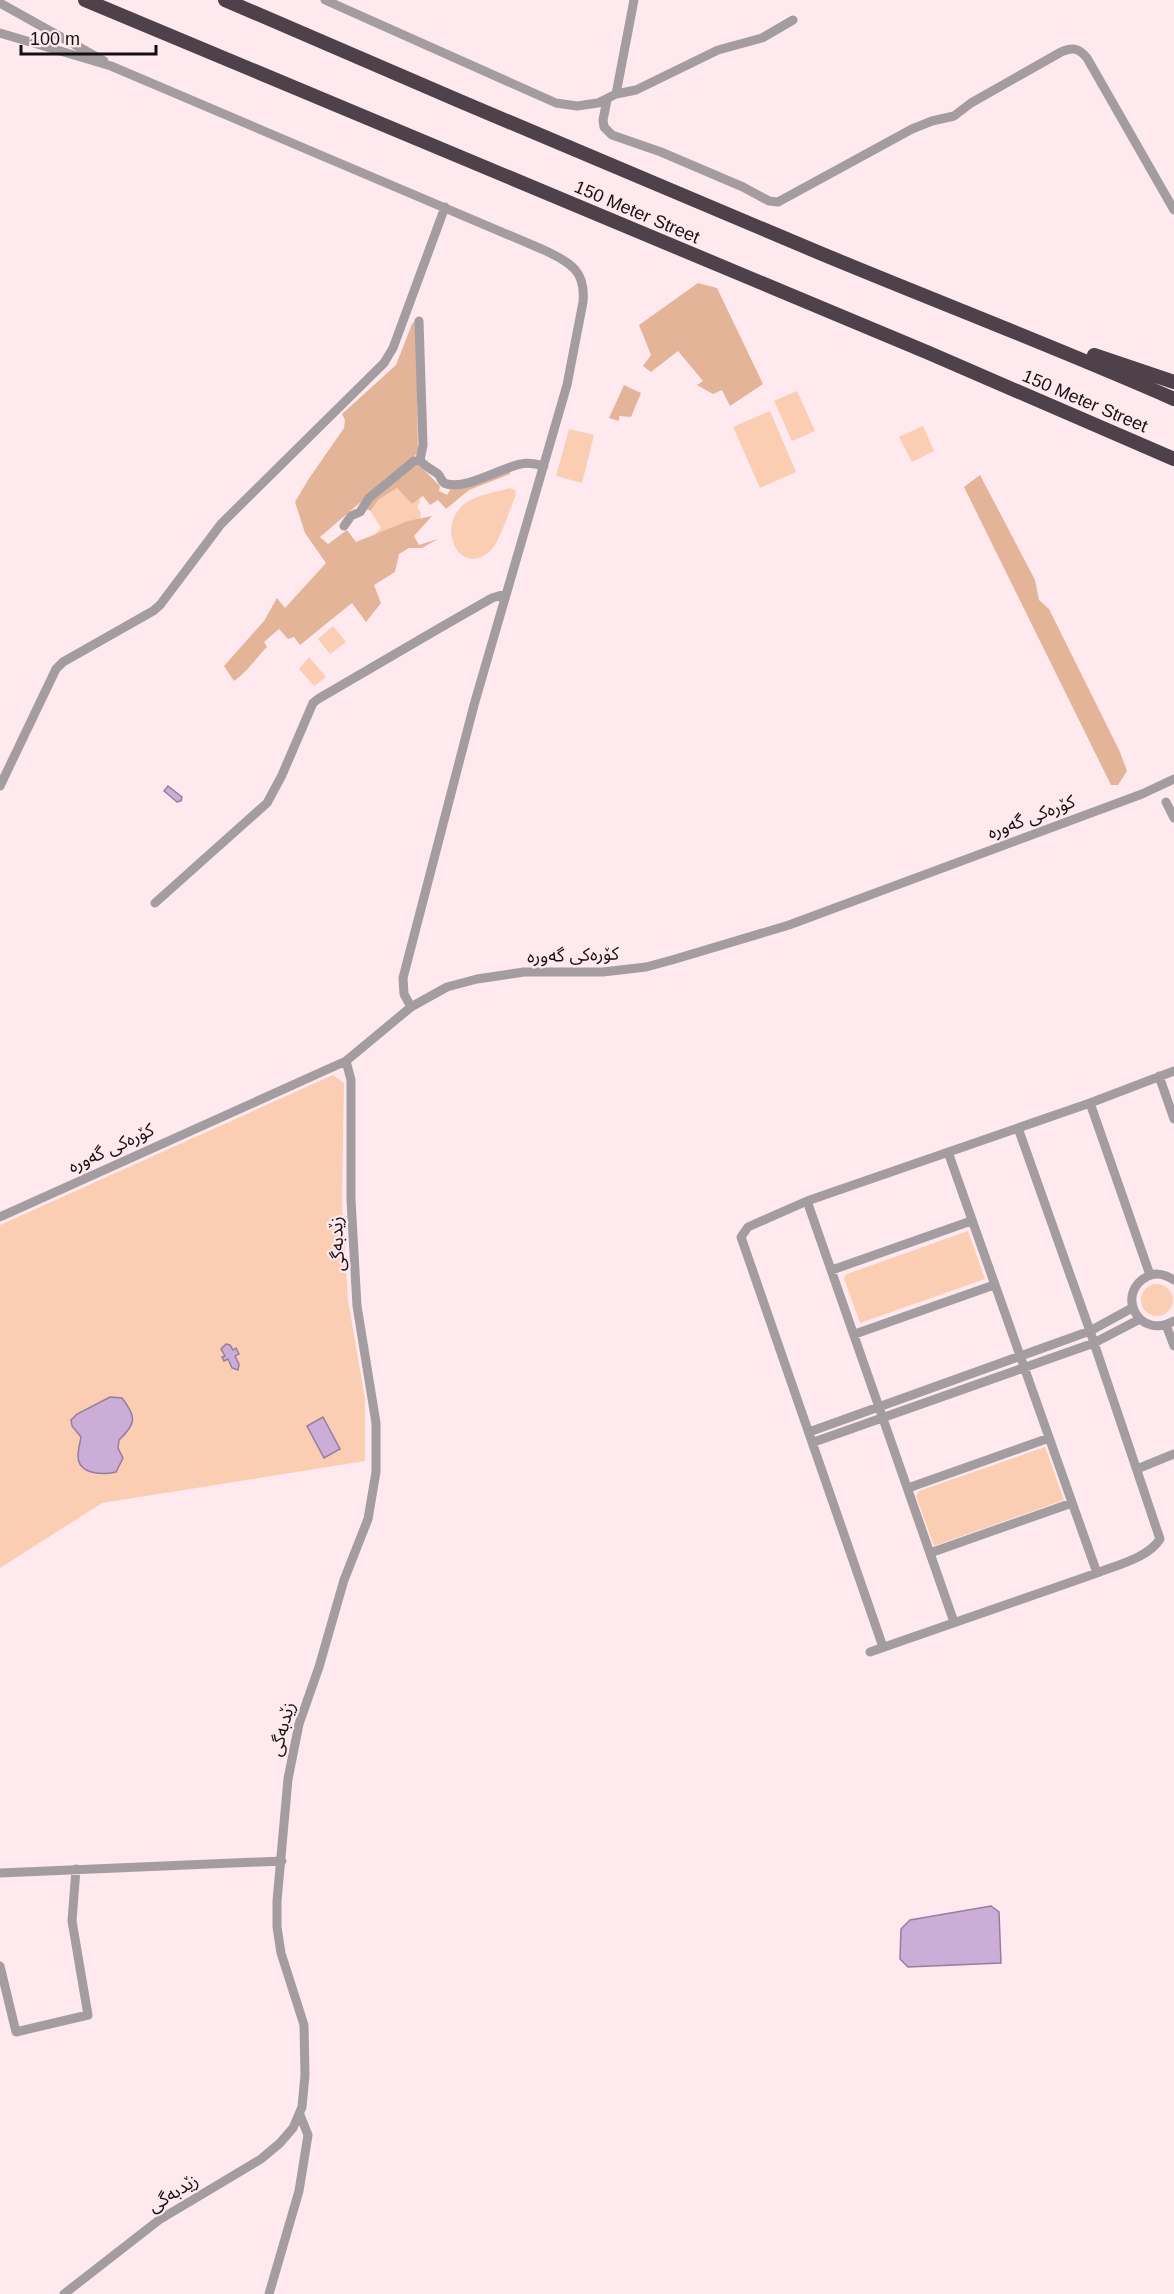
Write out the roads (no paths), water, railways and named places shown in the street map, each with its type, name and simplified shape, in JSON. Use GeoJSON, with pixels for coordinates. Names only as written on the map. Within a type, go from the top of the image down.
{"type":"FeatureCollection","features":[{"type":"Feature","properties":{"kind":"highway","name":"150 Meter Street"},"geometry":{"type":"LineString","coordinates":[[85,0],[929,353],[1174,459]]}},
{"type":"Feature","properties":{"kind":"highway","name":"150 Meter Street"},"geometry":{"type":"LineString","coordinates":[[225,0],[579,152],[1174,399]]}},
{"type":"Feature","properties":{"kind":"highway"},"geometry":{"type":"LineString","coordinates":[[981,320],[1174,382]]}},
{"type":"Feature","properties":{"kind":"street"},"geometry":{"type":"LineString","coordinates":[[325,0],[556,103],[577,106],[587,106],[607,100],[616,94],[636,90],[718,50],[762,38],[793,20]]}},
{"type":"Feature","properties":{"kind":"street"},"geometry":{"type":"LineString","coordinates":[[616,94],[634,0]]}},
{"type":"Feature","properties":{"kind":"street"},"geometry":{"type":"LineString","coordinates":[[0,3],[111,66]]}},
{"type":"Feature","properties":{"kind":"street"},"geometry":{"type":"LineString","coordinates":[[0,33],[111,66],[561,258],[573,266],[580,276],[584,289],[583,302],[567,385],[505,594],[403,978],[404,994],[411,1006]]}},
{"type":"Feature","properties":{"kind":"street"},"geometry":{"type":"LineString","coordinates":[[607,100],[603,120],[604,127],[612,135],[661,152],[743,187],[769,201],[778,202],[912,129],[925,123],[954,116],[971,103],[1061,52],[1075,49],[1081,51],[1087,58],[1174,210]]}},
{"type":"Feature","properties":{"kind":"street"},"geometry":{"type":"LineString","coordinates":[[0,786],[56,669],[63,662],[160,605],[221,524],[384,363],[393,348],[445,207]]}},
{"type":"Feature","properties":{"kind":"street"},"geometry":{"type":"LineString","coordinates":[[419,321],[423,445],[420,460],[424,466],[438,474],[442,482],[458,484],[521,463],[544,465]]}},
{"type":"Feature","properties":{"kind":"street"},"geometry":{"type":"LineString","coordinates":[[344,526],[351,516],[360,512],[369,498],[414,461],[420,460]]}},
{"type":"Feature","properties":{"kind":"street"},"geometry":{"type":"LineString","coordinates":[[155,903],[267,803],[282,775],[313,704],[318,699],[438,628],[492,598],[505,594]]}},
{"type":"Feature","properties":{"kind":"street","name":"کۆرەکی گەورە"},"geometry":{"type":"LineString","coordinates":[[0,1217],[346,1061],[411,1006],[447,987],[477,979],[524,972],[603,972],[646,967],[789,925],[1142,794],[1174,779]]}},
{"type":"Feature","properties":{"kind":"street"},"geometry":{"type":"LineString","coordinates":[[1166,802],[1174,818]]}},
{"type":"Feature","properties":{"kind":"street","name":"زێدبەگی"},"geometry":{"type":"LineString","coordinates":[[64,2294],[159,2220],[261,2159],[288,2134],[300,2115],[304,2092],[305,2034],[302,2016],[278,1940],[276,1914],[289,1772],[295,1738],[319,1667],[344,1580],[368,1519],[376,1472],[376,1423],[357,1306],[350,1190],[351,1080],[346,1061]]}},
{"type":"Feature","properties":{"kind":"street"},"geometry":{"type":"LineString","coordinates":[[883,1647],[741,1237],[748,1227],[807,1201],[1090,1103],[1174,1071]]}},
{"type":"Feature","properties":{"kind":"street"},"geometry":{"type":"LineString","coordinates":[[1159,1076],[1174,1119]]}},
{"type":"Feature","properties":{"kind":"street"},"geometry":{"type":"LineString","coordinates":[[1090,1103],[1150,1275]]}},
{"type":"Feature","properties":{"kind":"street"},"geometry":{"type":"LineString","coordinates":[[870,1652],[1097,1573],[1135,1558],[1155,1546],[1160,1539],[1018,1128]]}},
{"type":"Feature","properties":{"kind":"street"},"geometry":{"type":"LineString","coordinates":[[948,1152],[1097,1573]]}},
{"type":"Feature","properties":{"kind":"street"},"geometry":{"type":"LineString","coordinates":[[807,1201],[954,1622]]}},
{"type":"Feature","properties":{"kind":"street"},"geometry":{"type":"LineString","coordinates":[[832,1270],[971,1221]]}},
{"type":"Feature","properties":{"kind":"street"},"geometry":{"type":"LineString","coordinates":[[1174,1280],[1164,1275],[1150,1275],[1134,1288],[1132,1297],[1132,1308],[1140,1319],[1149,1325],[1170,1323],[1174,1346]]}},
{"type":"Feature","properties":{"kind":"street"},"geometry":{"type":"LineString","coordinates":[[855,1334],[994,1285]]}},
{"type":"Feature","properties":{"kind":"street"},"geometry":{"type":"LineString","coordinates":[[813,1442],[882,1411],[1090,1331],[1132,1308]]}},
{"type":"Feature","properties":{"kind":"street"},"geometry":{"type":"LineString","coordinates":[[809,1432],[1024,1368],[1094,1343],[1140,1319]]}},
{"type":"Feature","properties":{"kind":"street"},"geometry":{"type":"LineString","coordinates":[[908,1488],[1049,1438]]}},
{"type":"Feature","properties":{"kind":"street"},"geometry":{"type":"LineString","coordinates":[[1137,1469],[1174,1454]]}},
{"type":"Feature","properties":{"kind":"street"},"geometry":{"type":"LineString","coordinates":[[930,1552],[1072,1503]]}},
{"type":"Feature","properties":{"kind":"street"},"geometry":{"type":"LineString","coordinates":[[0,1873],[282,1861]]}},
{"type":"Feature","properties":{"kind":"street"},"geometry":{"type":"LineString","coordinates":[[0,1966],[16,2032],[88,2015],[72,1921],[76,1869]]}},
{"type":"Feature","properties":{"kind":"street"},"geometry":{"type":"LineString","coordinates":[[269,2294],[299,2191],[308,2135],[300,2115]]}}]}
